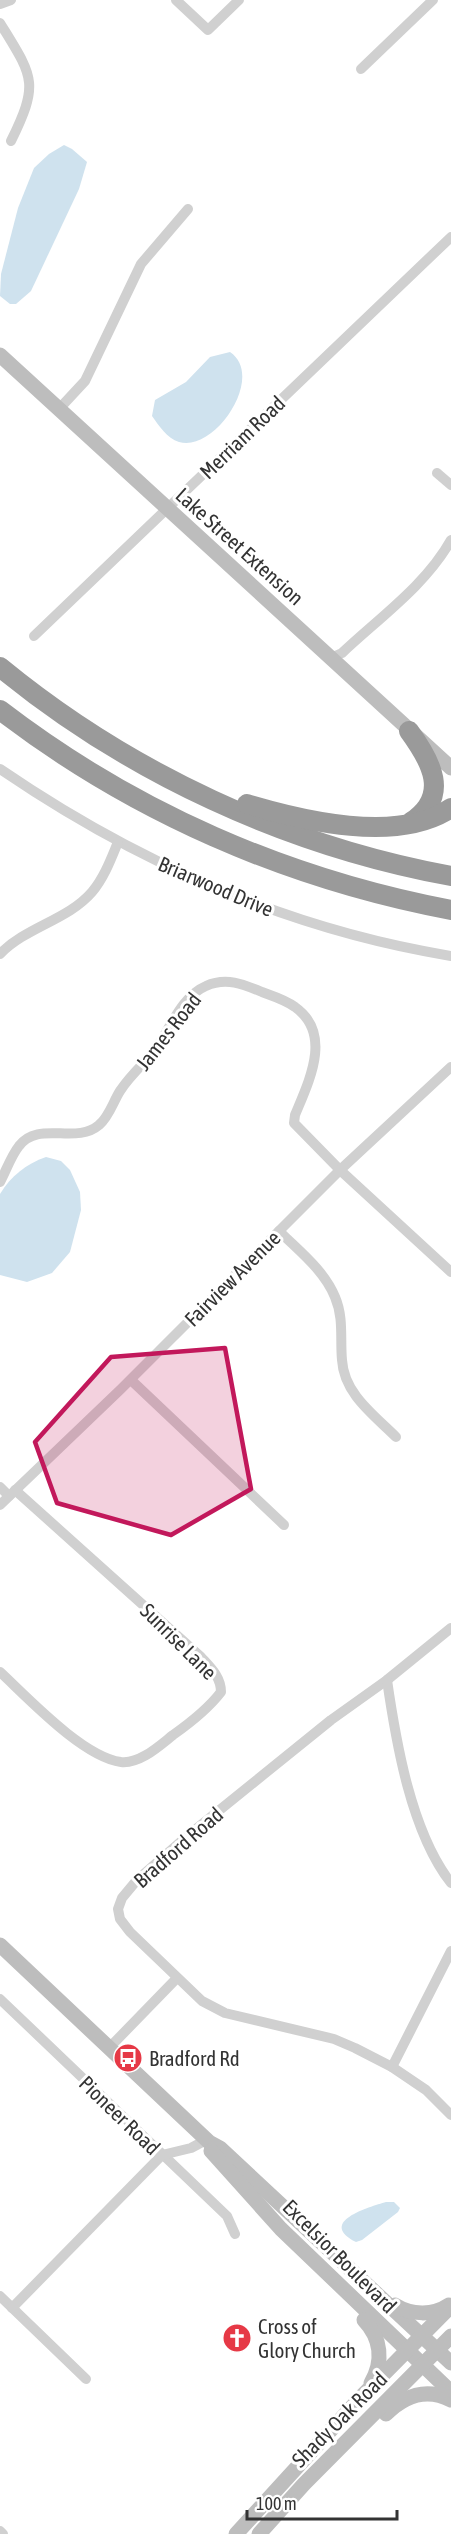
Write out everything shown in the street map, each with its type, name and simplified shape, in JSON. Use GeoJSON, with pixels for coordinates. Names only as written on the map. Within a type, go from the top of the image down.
{"type":"FeatureCollection","features":[{"type":"Feature","properties":{"kind":"highway"},"geometry":{"type":"LineString","coordinates":[[0,667],[78,725],[145,765],[210,798],[280,829],[362,856],[451,876]]}},
{"type":"Feature","properties":{"kind":"highway"},"geometry":{"type":"LineString","coordinates":[[0,710],[56,751],[128,795]]}},
{"type":"Feature","properties":{"kind":"highway"},"geometry":{"type":"LineString","coordinates":[[0,724],[43,752],[214,838],[303,873],[357,889],[451,910]]}},
{"type":"Feature","properties":{"kind":"highway"},"geometry":{"type":"LineString","coordinates":[[402,826],[426,810],[436,785],[434,768],[409,731]]}},
{"type":"Feature","properties":{"kind":"highway"},"geometry":{"type":"LineString","coordinates":[[145,765],[228,799],[310,820],[364,826],[402,826],[421,823],[451,808]]}},
{"type":"Feature","properties":{"kind":"main road","name":"Lake Street Extension"},"geometry":{"type":"LineString","coordinates":[[0,355],[451,768]]}},
{"type":"Feature","properties":{"kind":"main road","name":"Excelsior Boulevard"},"geometry":{"type":"LineString","coordinates":[[0,1945],[207,2141],[220,2148],[287,2208],[451,2363]]}},
{"type":"Feature","properties":{"kind":"main road","name":"Excelsior Boulevard"},"geometry":{"type":"LineString","coordinates":[[207,2141],[213,2154],[281,2229],[451,2392]]}},
{"type":"Feature","properties":{"kind":"main road"},"geometry":{"type":"LineString","coordinates":[[281,2229],[314,2273],[373,2331],[379,2347],[378,2363],[372,2381],[361,2397]]}},
{"type":"Feature","properties":{"kind":"main road"},"geometry":{"type":"LineString","coordinates":[[380,2296],[400,2309],[419,2313],[451,2305]]}},
{"type":"Feature","properties":{"kind":"main road","name":"Shady Oak Road"},"geometry":{"type":"LineString","coordinates":[[236,2534],[361,2397],[451,2305]]}},
{"type":"Feature","properties":{"kind":"main road","name":"Shady Oak Road"},"geometry":{"type":"LineString","coordinates":[[259,2534],[451,2336]]}},
{"type":"Feature","properties":{"kind":"main road"},"geometry":{"type":"LineString","coordinates":[[326,2463],[347,2453],[402,2399],[417,2394],[427,2394],[451,2400]]}},
{"type":"Feature","properties":{"kind":"street"},"geometry":{"type":"LineString","coordinates":[[0,4],[10,0]]}},
{"type":"Feature","properties":{"kind":"street"},"geometry":{"type":"LineString","coordinates":[[176,0],[208,30],[239,0]]}},
{"type":"Feature","properties":{"kind":"street"},"geometry":{"type":"LineString","coordinates":[[361,69],[433,0]]}},
{"type":"Feature","properties":{"kind":"street"},"geometry":{"type":"LineString","coordinates":[[0,23],[22,60],[28,74],[30,89],[28,105],[11,141]]}},
{"type":"Feature","properties":{"kind":"street"},"geometry":{"type":"LineString","coordinates":[[59,409],[86,381],[141,264],[155,244],[188,209]]}},
{"type":"Feature","properties":{"kind":"street","name":"Merriam Road"},"geometry":{"type":"LineString","coordinates":[[34,636],[451,237]]}},
{"type":"Feature","properties":{"kind":"street"},"geometry":{"type":"LineString","coordinates":[[436,473],[451,484]]}},
{"type":"Feature","properties":{"kind":"street"},"geometry":{"type":"LineString","coordinates":[[331,658],[342,653],[423,578],[451,540]]}},
{"type":"Feature","properties":{"kind":"street","name":"Briarwood Drive"},"geometry":{"type":"LineString","coordinates":[[0,769],[61,809],[118,842],[204,883],[269,910],[339,932],[404,948],[451,956]]}},
{"type":"Feature","properties":{"kind":"street"},"geometry":{"type":"LineString","coordinates":[[0,954],[17,940],[84,900],[101,879],[118,842]]}},
{"type":"Feature","properties":{"kind":"street","name":"James Road"},"geometry":{"type":"LineString","coordinates":[[0,1182],[18,1146],[25,1139],[43,1133],[83,1133],[100,1124],[122,1088],[154,1050],[190,996],[203,987],[218,982],[233,981],[286,1001],[308,1020],[315,1038],[316,1057],[294,1123],[340,1170],[451,1272]]}},
{"type":"Feature","properties":{"kind":"street","name":"Fairview Avenue"},"geometry":{"type":"LineString","coordinates":[[0,1504],[131,1380],[340,1170],[451,1067]]}},
{"type":"Feature","properties":{"kind":"street"},"geometry":{"type":"LineString","coordinates":[[279,1231],[320,1272],[330,1286],[340,1311],[344,1376],[360,1402],[396,1437]]}},
{"type":"Feature","properties":{"kind":"street"},"geometry":{"type":"LineString","coordinates":[[131,1380],[284,1525]]}},
{"type":"Feature","properties":{"kind":"street","name":"Sunrise Lane"},"geometry":{"type":"LineString","coordinates":[[0,1487],[12,1493],[201,1657],[221,1683],[221,1692],[185,1726],[135,1760],[121,1762],[73,1738],[0,1672]]}},
{"type":"Feature","properties":{"kind":"street","name":"Bradford Road"},"geometry":{"type":"LineString","coordinates":[[451,1628],[387,1680],[331,1720],[185,1838],[137,1880],[122,1898],[118,1909],[120,1919],[202,2001],[225,2013],[334,2038],[392,2067],[426,2090],[451,2115]]}},
{"type":"Feature","properties":{"kind":"street"},"geometry":{"type":"LineString","coordinates":[[387,1680],[396,1747],[426,1842],[451,1883]]}},
{"type":"Feature","properties":{"kind":"street"},"geometry":{"type":"LineString","coordinates":[[392,2067],[451,1951]]}},
{"type":"Feature","properties":{"kind":"street"},"geometry":{"type":"LineString","coordinates":[[109,2048],[177,1978]]}},
{"type":"Feature","properties":{"kind":"street","name":"Pioneer Road"},"geometry":{"type":"LineString","coordinates":[[0,1999],[227,2216],[235,2234]]}},
{"type":"Feature","properties":{"kind":"street"},"geometry":{"type":"LineString","coordinates":[[12,2308],[162,2155],[207,2141]]}},
{"type":"Feature","properties":{"kind":"street"},"geometry":{"type":"LineString","coordinates":[[0,2296],[86,2379]]}},
{"type":"Feature","properties":{"kind":"highlighted area"},"geometry":{"type":"Polygon","coordinates":[[[225,1348],[251,1489],[171,1535],[57,1503],[35,1442],[111,1357],[225,1348]]]}},
{"type":"Feature","properties":{"kind":"water"},"geometry":{"type":"Polygon","coordinates":[[[64,145],[87,162],[79,189],[31,291],[16,304],[10,304],[0,296],[1,274],[18,208],[34,168],[49,154],[64,145]]]}},
{"type":"Feature","properties":{"kind":"water"},"geometry":{"type":"Polygon","coordinates":[[[230,352],[240,363],[242,378],[239,394],[232,410],[207,436],[193,442],[179,442],[171,438],[152,416],[155,400],[186,382],[210,357],[230,352]]]}},
{"type":"Feature","properties":{"kind":"water"},"geometry":{"type":"Polygon","coordinates":[[[46,1157],[61,1161],[70,1170],[80,1192],[81,1210],[70,1252],[52,1273],[27,1282],[0,1275],[0,1194],[20,1171],[46,1157]]]}},
{"type":"Feature","properties":{"kind":"water"},"geometry":{"type":"Polygon","coordinates":[[[386,2202],[394,2202],[400,2208],[398,2212],[362,2240],[356,2242],[345,2235],[342,2228],[350,2216],[386,2202]]]}},
{"type":"Feature","properties":{"kind":"place","name":"Bradford Rd"},"geometry":{"type":"Point","coordinates":[128,2058]}},
{"type":"Feature","properties":{"kind":"place","name":"Cross of Glory Church"},"geometry":{"type":"Point","coordinates":[237,2338]}}]}
